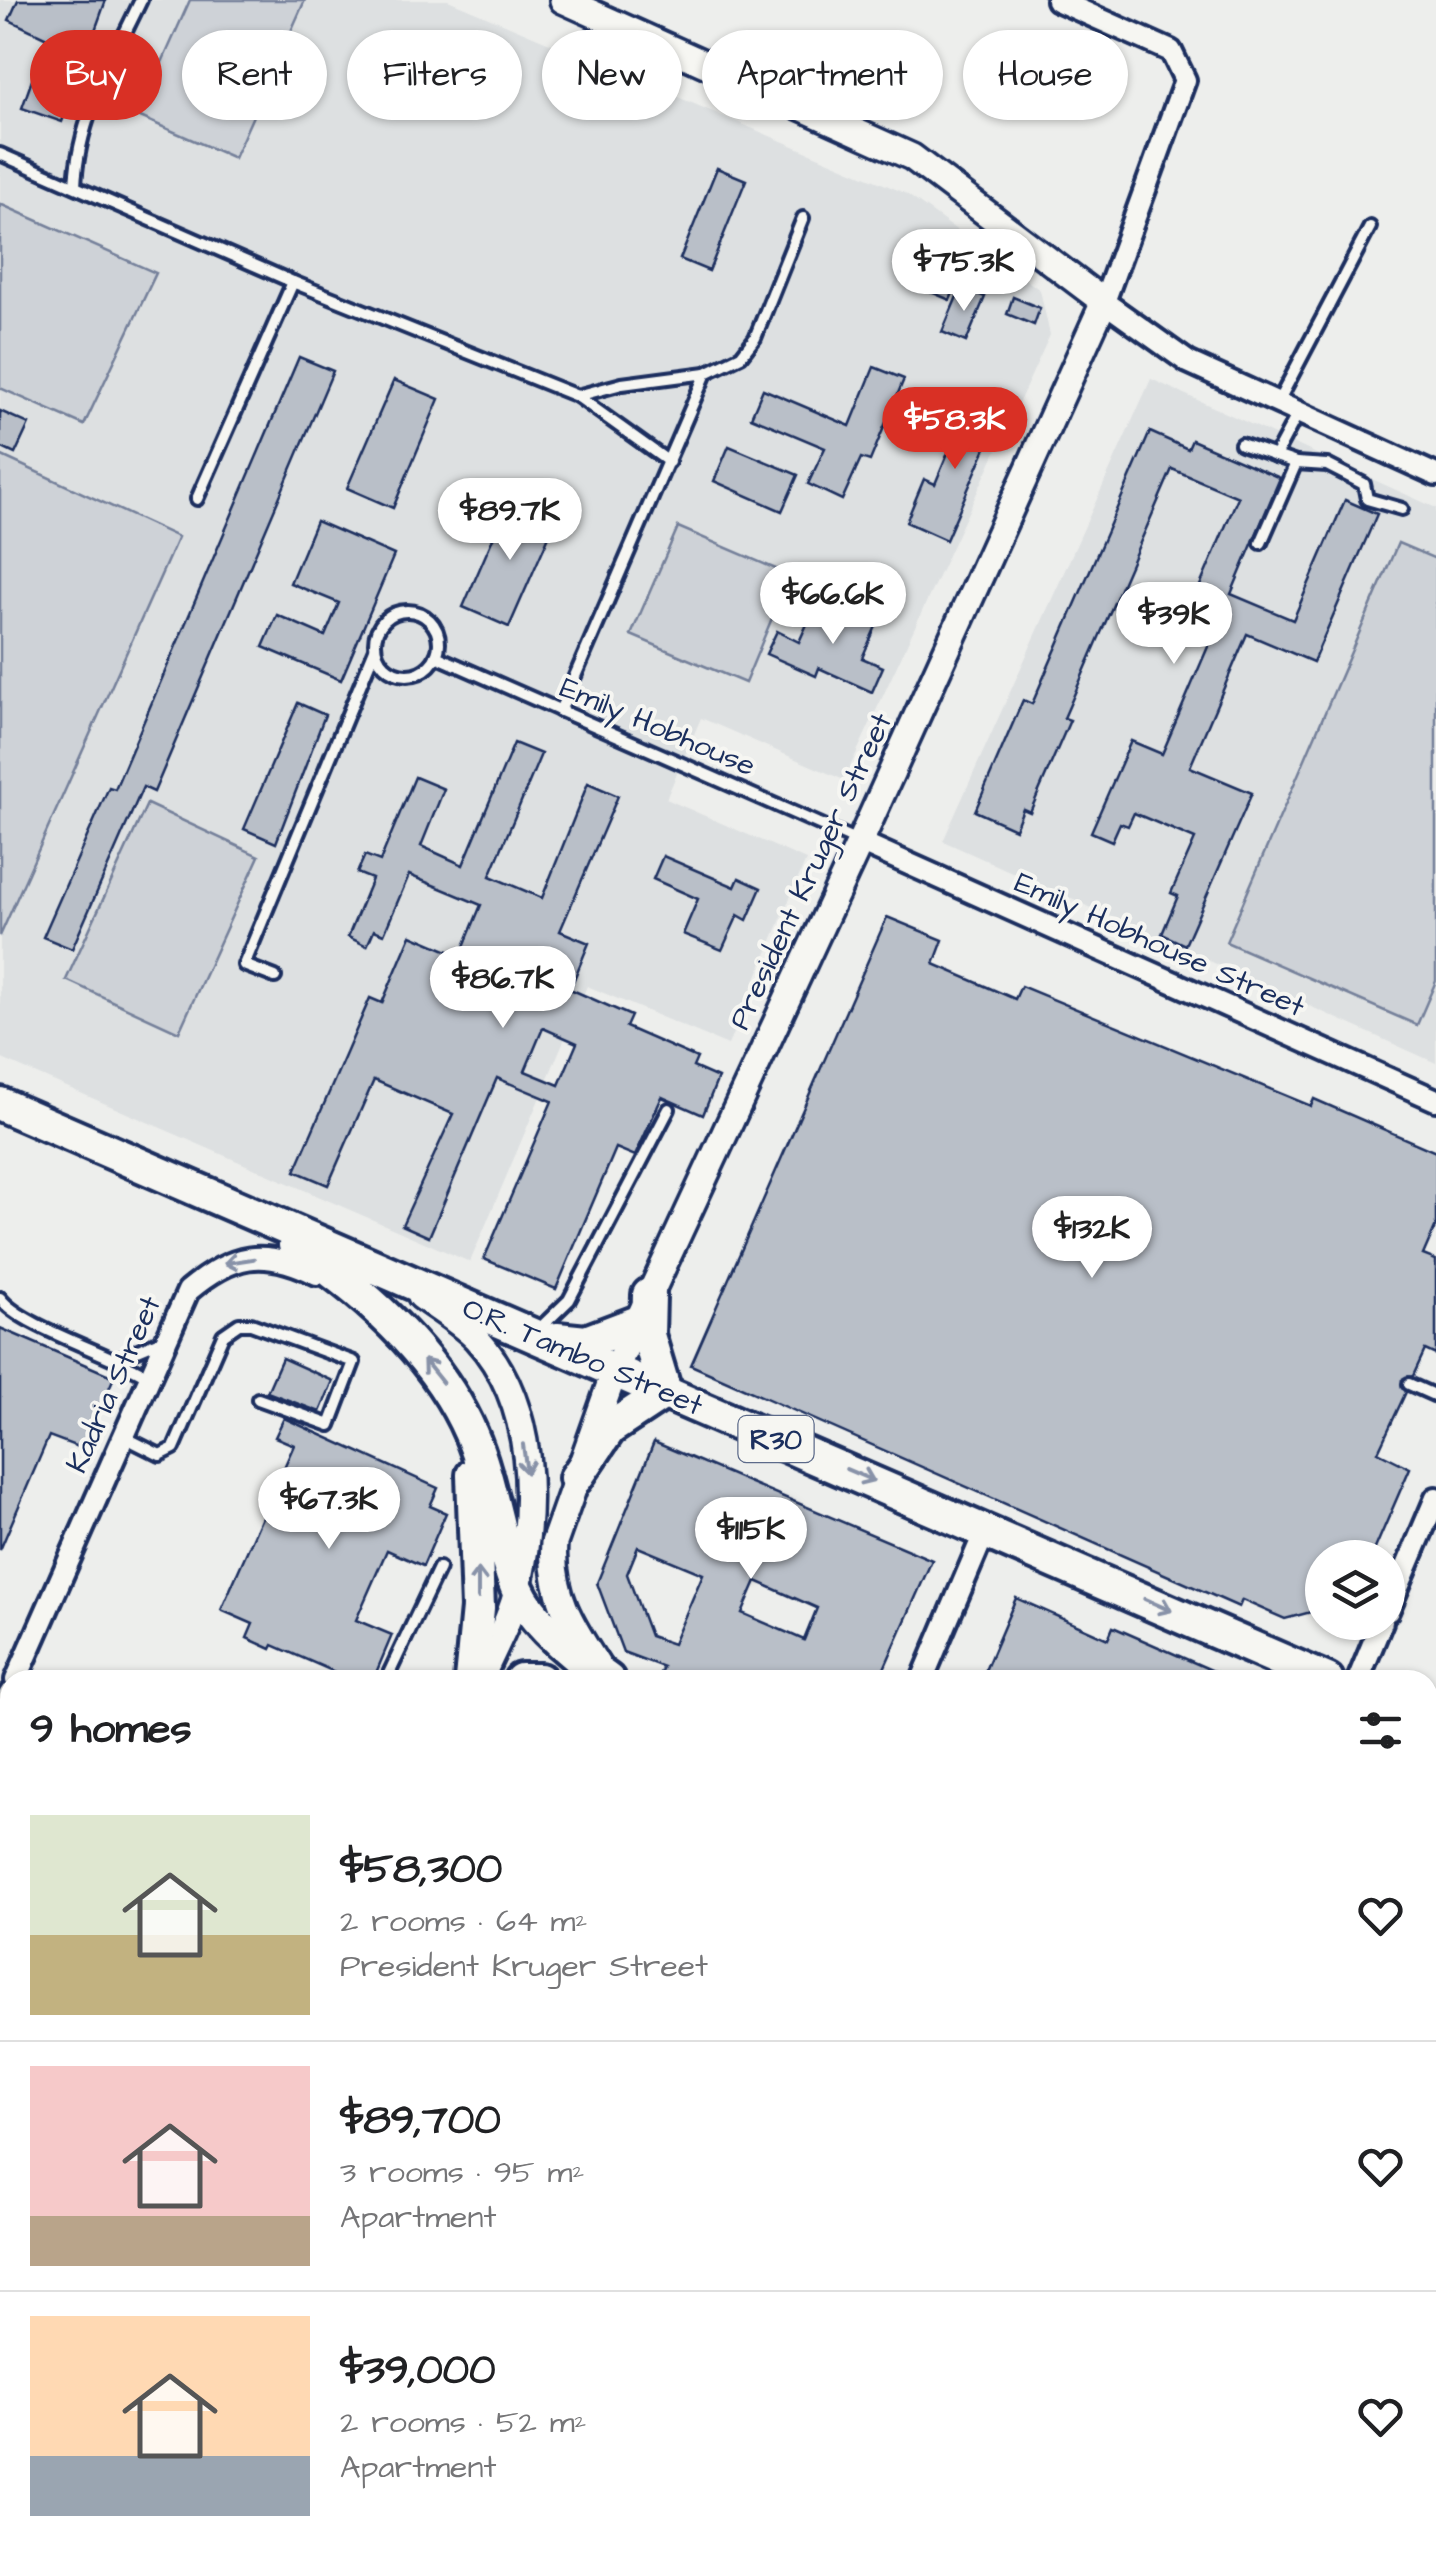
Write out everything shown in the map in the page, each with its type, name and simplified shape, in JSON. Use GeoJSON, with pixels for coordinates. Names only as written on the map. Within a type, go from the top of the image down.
{"type":"FeatureCollection","features":[{"type":"Feature","properties":{"kind":"main road","name":"O.R. Tambo Street"},"geometry":{"type":"LineString","coordinates":[[0,1104],[1304,1670]]}},
{"type":"Feature","properties":{"kind":"main road","name":"O.R. Tambo Street"},"geometry":{"type":"LineString","coordinates":[[224,1199],[315,1258],[363,1297],[442,1381],[471,1433],[518,1591]]}},
{"type":"Feature","properties":{"kind":"main road"},"geometry":{"type":"LineString","coordinates":[[538,1336],[586,1342],[642,1309],[665,1392],[609,1429],[576,1478]]}},
{"type":"Feature","properties":{"kind":"main road"},"geometry":{"type":"LineString","coordinates":[[471,1433],[478,1578],[472,1670]]}},
{"type":"Feature","properties":{"kind":"main road","name":"R30"},"geometry":{"type":"LineString","coordinates":[[518,1591],[568,1651],[594,1670]]}},
{"type":"Feature","properties":{"kind":"street"},"geometry":{"type":"LineString","coordinates":[[563,0],[912,157],[1188,362],[1436,474]]}},
{"type":"Feature","properties":{"kind":"street","name":"President Kruger Street"},"geometry":{"type":"LineString","coordinates":[[601,1670],[574,1630],[554,1589],[554,1544],[615,1370],[1104,302],[1184,88],[1182,70],[1171,51],[1057,0]]}},
{"type":"Feature","properties":{"kind":"street","name":"Emily Hobhouse Street"},"geometry":{"type":"LineString","coordinates":[[860,842],[1436,1100]]}},
{"type":"Feature","properties":{"kind":"street","name":"Kadria Street"},"geometry":{"type":"LineString","coordinates":[[20,1670],[163,1339],[188,1291],[221,1264],[276,1258],[363,1297]]}},
{"type":"Feature","properties":{"kind":"street"},"geometry":{"type":"LineString","coordinates":[[393,1274],[476,1338],[509,1391],[527,1456],[529,1510],[518,1591],[484,1670]]}},
{"type":"Feature","properties":{"kind":"street"},"geometry":{"type":"LineString","coordinates":[[1405,1571],[1436,1498]]}},
{"type":"Feature","properties":{"kind":"street"},"geometry":{"type":"LineString","coordinates":[[926,1670],[986,1529]]}},
{"type":"Feature","properties":{"kind":"street"},"geometry":{"type":"LineString","coordinates":[[1362,1670],[1375,1640]]}},
{"type":"Feature","properties":{"kind":"lane"},"geometry":{"type":"LineString","coordinates":[[75,186],[78,146],[86,120],[141,0]]}},
{"type":"Feature","properties":{"kind":"lane"},"geometry":{"type":"LineString","coordinates":[[0,154],[293,282],[577,396],[669,462]]}},
{"type":"Feature","properties":{"kind":"lane"},"geometry":{"type":"LineString","coordinates":[[577,396],[622,384],[706,373],[741,356],[755,338],[803,218]]}},
{"type":"Feature","properties":{"kind":"lane"},"geometry":{"type":"LineString","coordinates":[[1278,403],[1370,227]]}},
{"type":"Feature","properties":{"kind":"lane"},"geometry":{"type":"LineString","coordinates":[[197,499],[293,282]]}},
{"type":"Feature","properties":{"kind":"lane"},"geometry":{"type":"LineString","coordinates":[[560,711],[706,373]]}},
{"type":"Feature","properties":{"kind":"lane"},"geometry":{"type":"LineString","coordinates":[[1276,456],[1298,412]]}},
{"type":"Feature","properties":{"kind":"lane"},"geometry":{"type":"LineString","coordinates":[[1241,444],[1296,463],[1327,465],[1364,484],[1367,499],[1402,509]]}},
{"type":"Feature","properties":{"kind":"lane"},"geometry":{"type":"LineString","coordinates":[[1261,543],[1296,463]]}},
{"type":"Feature","properties":{"kind":"lane"},"geometry":{"type":"LineString","coordinates":[[275,977],[244,965],[375,649],[382,622],[407,610],[432,621],[438,634],[436,656],[428,668],[407,676],[386,668],[375,649]]}},
{"type":"Feature","properties":{"kind":"lane","name":"Emily Hobhouse"},"geometry":{"type":"LineString","coordinates":[[436,656],[860,842]]}},
{"type":"Feature","properties":{"kind":"lane"},"geometry":{"type":"LineString","coordinates":[[538,1336],[569,1300],[669,1109]]}},
{"type":"Feature","properties":{"kind":"lane"},"geometry":{"type":"LineString","coordinates":[[0,1298],[17,1314],[119,1358],[147,1376]]}},
{"type":"Feature","properties":{"kind":"lane"},"geometry":{"type":"LineString","coordinates":[[121,1435],[160,1455],[174,1448],[223,1334],[239,1324],[251,1324],[354,1362],[330,1425],[258,1399]]}},
{"type":"Feature","properties":{"kind":"lane"},"geometry":{"type":"LineString","coordinates":[[119,1358],[163,1339]]}},
{"type":"Feature","properties":{"kind":"lane"},"geometry":{"type":"LineString","coordinates":[[1409,1384],[1436,1396]]}},
{"type":"Feature","properties":{"kind":"lane"},"geometry":{"type":"LineString","coordinates":[[391,1670],[440,1568]]}},
{"type":"Feature","properties":{"kind":"shaded area"},"geometry":{"type":"Polygon","coordinates":[[[0,0],[448,0],[519,30],[347,30],[347,120],[522,120],[522,31],[542,40],[542,120],[682,120],[682,99],[702,107],[702,120],[732,120],[905,193],[1040,290],[1050,335],[844,780],[701,718],[666,799],[806,860],[728,1045],[587,986],[470,1262],[0,1058],[0,0]]]}},
{"type":"Feature","properties":{"kind":"shaded area"},"geometry":{"type":"Polygon","coordinates":[[[190,0],[305,0],[292,30],[182,30],[182,120],[251,120],[234,158],[147,120],[162,120],[162,62],[190,0]]]}},
{"type":"Feature","properties":{"kind":"shaded area"},"geometry":{"type":"Polygon","coordinates":[[[0,204],[156,273],[84,425],[0,388],[0,204]]]}},
{"type":"Feature","properties":{"kind":"shaded area"},"geometry":{"type":"Polygon","coordinates":[[[1151,379],[1436,508],[1436,1063],[943,841],[1151,379]]]}},
{"type":"Feature","properties":{"kind":"shaded area"},"geometry":{"type":"Polygon","coordinates":[[[0,455],[178,537],[0,936],[0,455]]]}},
{"type":"Feature","properties":{"kind":"shaded area"},"geometry":{"type":"Polygon","coordinates":[[[678,527],[790,575],[745,683],[631,635],[678,527]]]}},
{"type":"Feature","properties":{"kind":"shaded area"},"geometry":{"type":"Polygon","coordinates":[[[1398,543],[1436,559],[1436,981],[1417,1025],[1226,942],[1398,543]]]}},
{"type":"Feature","properties":{"kind":"shaded area"},"geometry":{"type":"Polygon","coordinates":[[[147,804],[259,856],[179,1032],[66,980],[147,804]]]}},
{"type":"Feature","properties":{"kind":"building"},"geometry":{"type":"Polygon","coordinates":[[[18,0],[106,0],[95,30],[30,30],[9,20],[18,0]]]}},
{"type":"Feature","properties":{"kind":"building"},"geometry":{"type":"Polygon","coordinates":[[[30,86],[30,111],[22,108],[30,86]]]}},
{"type":"Feature","properties":{"kind":"building"},"geometry":{"type":"Polygon","coordinates":[[[717,168],[746,180],[709,271],[680,259],[717,168]]]}},
{"type":"Feature","properties":{"kind":"building"},"geometry":{"type":"Polygon","coordinates":[[[915,251],[962,272],[950,300],[903,280],[915,251]]]}},
{"type":"Feature","properties":{"kind":"building"},"geometry":{"type":"Polygon","coordinates":[[[961,287],[985,297],[966,342],[942,332],[961,287]]]}},
{"type":"Feature","properties":{"kind":"building"},"geometry":{"type":"Polygon","coordinates":[[[1013,297],[1040,308],[1034,325],[1007,314],[1013,297]]]}},
{"type":"Feature","properties":{"kind":"building"},"geometry":{"type":"Polygon","coordinates":[[[299,357],[333,371],[154,792],[143,787],[72,949],[43,937],[109,787],[115,789],[299,357]]]}},
{"type":"Feature","properties":{"kind":"building"},"geometry":{"type":"Polygon","coordinates":[[[874,367],[904,379],[870,461],[861,458],[842,500],[808,484],[825,448],[751,417],[763,389],[850,426],[874,367]]]}},
{"type":"Feature","properties":{"kind":"building"},"geometry":{"type":"Polygon","coordinates":[[[394,380],[439,399],[393,508],[347,488],[394,380]]]}},
{"type":"Feature","properties":{"kind":"building"},"geometry":{"type":"Polygon","coordinates":[[[971,398],[1002,411],[946,540],[906,522],[924,479],[935,484],[971,398]]]}},
{"type":"Feature","properties":{"kind":"building"},"geometry":{"type":"Polygon","coordinates":[[[0,411],[29,424],[15,454],[0,447],[0,411]]]}},
{"type":"Feature","properties":{"kind":"building"},"geometry":{"type":"Polygon","coordinates":[[[1150,432],[1188,449],[1192,440],[1280,478],[1231,594],[1293,620],[1345,500],[1377,514],[1313,662],[1247,634],[1190,767],[1252,793],[1185,945],[1162,934],[1178,896],[1171,893],[1195,839],[1134,813],[1128,826],[1120,823],[1112,841],[1091,832],[1131,741],[1162,754],[1219,621],[1190,609],[1238,497],[1172,469],[1064,718],[1070,720],[1030,812],[1023,809],[1015,829],[975,811],[1023,700],[1032,704],[1150,432]]]}},
{"type":"Feature","properties":{"kind":"building"},"geometry":{"type":"Polygon","coordinates":[[[729,446],[798,475],[782,511],[714,481],[729,446]]]}},
{"type":"Feature","properties":{"kind":"building"},"geometry":{"type":"Polygon","coordinates":[[[510,499],[556,520],[509,627],[463,607],[510,499]]]}},
{"type":"Feature","properties":{"kind":"building"},"geometry":{"type":"Polygon","coordinates":[[[316,521],[394,555],[341,680],[263,647],[277,615],[325,636],[339,603],[290,583],[316,521]]]}},
{"type":"Feature","properties":{"kind":"building"},"geometry":{"type":"Polygon","coordinates":[[[852,601],[881,615],[862,658],[883,667],[872,692],[819,668],[816,676],[766,654],[777,631],[799,642],[812,613],[841,626],[852,601]]]}},
{"type":"Feature","properties":{"kind":"building"},"geometry":{"type":"Polygon","coordinates":[[[298,703],[325,715],[276,843],[244,829],[298,703]]]}},
{"type":"Feature","properties":{"kind":"building"},"geometry":{"type":"Polygon","coordinates":[[[514,743],[541,754],[490,876],[542,898],[588,783],[618,796],[560,931],[589,943],[570,989],[631,1016],[626,1027],[697,1058],[693,1067],[718,1078],[703,1115],[662,1097],[635,1156],[616,1148],[556,1289],[484,1259],[552,1101],[497,1078],[429,1237],[402,1225],[453,1114],[374,1080],[328,1185],[295,1171],[370,998],[382,1003],[411,935],[460,956],[481,905],[409,875],[384,934],[374,930],[367,946],[348,937],[372,879],[357,873],[365,855],[380,861],[415,777],[444,789],[421,846],[463,865],[514,743]],[[543,1028],[525,1071],[559,1085],[577,1043],[543,1028]]]}},
{"type":"Feature","properties":{"kind":"building"},"geometry":{"type":"Polygon","coordinates":[[[663,856],[735,887],[739,878],[761,888],[747,920],[738,915],[722,950],[683,934],[698,899],[653,879],[663,856]]]}},
{"type":"Feature","properties":{"kind":"building"},"geometry":{"type":"Polygon","coordinates":[[[887,917],[943,940],[934,964],[1015,999],[1021,986],[1311,1106],[1314,1099],[1436,1152],[1436,1225],[1423,1255],[1436,1260],[1436,1355],[1425,1350],[1413,1376],[1402,1380],[1406,1392],[1378,1452],[1410,1468],[1379,1540],[1305,1540],[1305,1614],[1285,1619],[1242,1600],[1239,1607],[691,1365],[887,917]]]}},
{"type":"Feature","properties":{"kind":"building"},"geometry":{"type":"Polygon","coordinates":[[[0,1328],[114,1377],[83,1449],[49,1436],[0,1550],[0,1328]]]}},
{"type":"Feature","properties":{"kind":"building"},"geometry":{"type":"Polygon","coordinates":[[[282,1358],[333,1381],[320,1412],[267,1392],[282,1358]]]}},
{"type":"Feature","properties":{"kind":"building"},"geometry":{"type":"Polygon","coordinates":[[[284,1418],[438,1488],[430,1506],[446,1513],[423,1566],[387,1550],[356,1620],[392,1635],[377,1670],[330,1670],[273,1645],[271,1649],[247,1638],[253,1624],[221,1610],[294,1445],[275,1437],[284,1418]]]}},
{"type":"Feature","properties":{"kind":"building"},"geometry":{"type":"Polygon","coordinates":[[[654,1442],[932,1560],[883,1670],[662,1670],[663,1667],[623,1652],[597,1583],[654,1442]],[[638,1547],[627,1574],[650,1636],[673,1644],[703,1574],[638,1547]],[[756,1581],[742,1613],[804,1640],[817,1608],[756,1581]]]}},
{"type":"Feature","properties":{"kind":"building"},"geometry":{"type":"Polygon","coordinates":[[[1016,1598],[1108,1639],[1113,1627],[1211,1670],[985,1670],[1016,1598]]]}}]}
